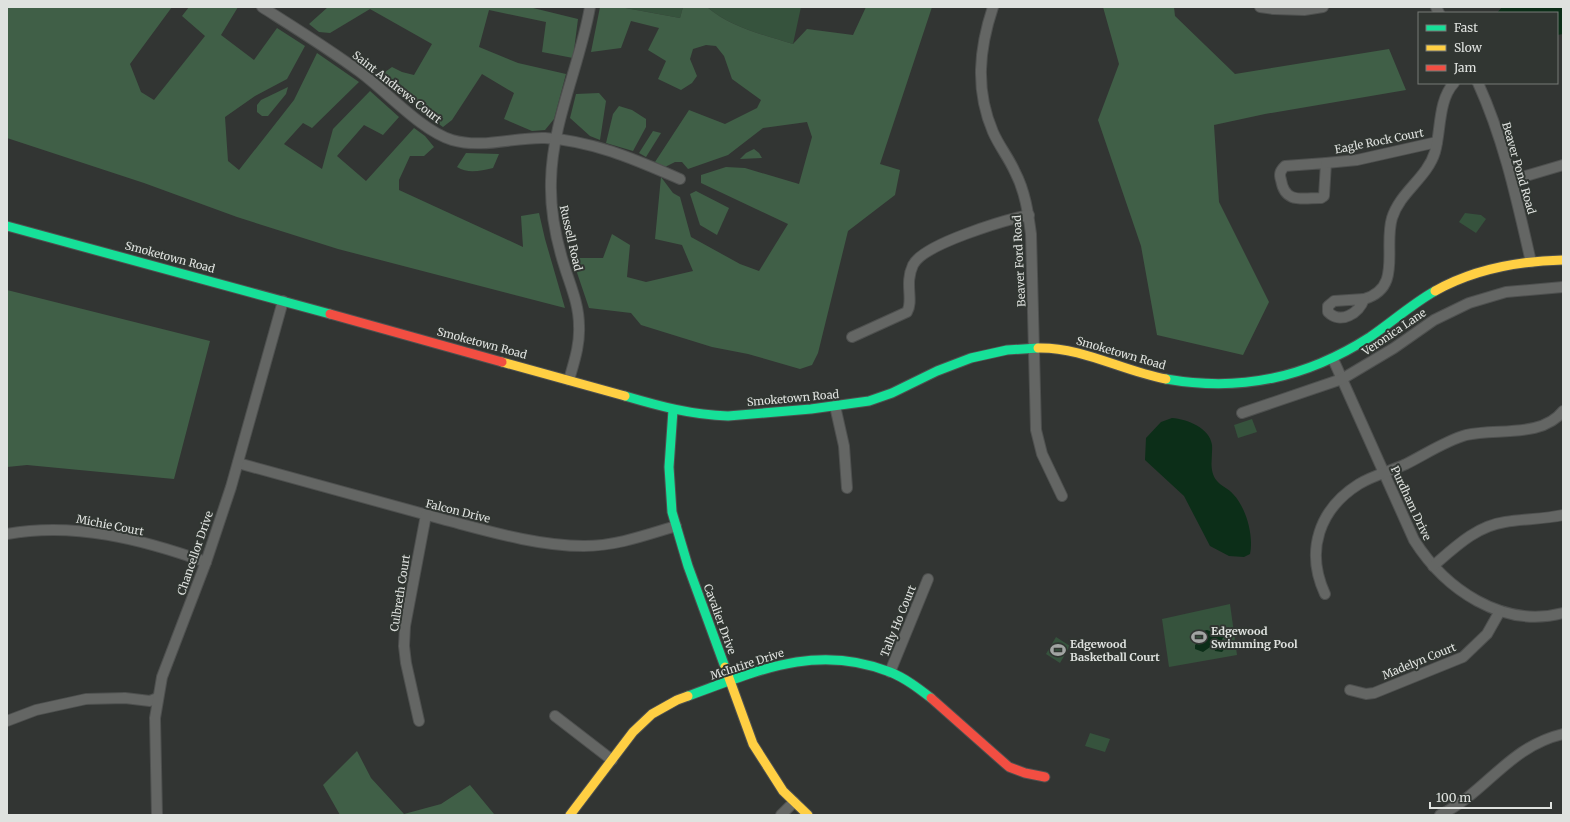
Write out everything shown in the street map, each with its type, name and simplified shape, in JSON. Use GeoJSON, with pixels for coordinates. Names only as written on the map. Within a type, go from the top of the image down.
{"type":"FeatureCollection","features":[{"type":"Feature","properties":{"kind":"main road","name":"Smoketown Road"},"geometry":{"type":"LineString","coordinates":[[7,226],[569,380],[673,410],[691,414],[728,416],[835,406],[880,398],[970,358],[1003,351],[1034,348],[1068,350],[1083,353],[1156,377],[1177,381],[1247,383],[1278,378],[1333,359],[1380,330],[1428,296],[1450,283],[1479,273],[1531,262],[1563,260]]}},
{"type":"Feature","properties":{"kind":"main road","name":"Cavalier Drive"},"geometry":{"type":"LineString","coordinates":[[673,410],[669,467],[672,512],[676,526],[753,744],[772,776],[794,802],[808,815]]}},
{"type":"Feature","properties":{"kind":"main road","name":"McIntire Drive"},"geometry":{"type":"LineString","coordinates":[[570,815],[633,732],[652,714],[677,700],[785,663],[824,659],[857,662],[890,672],[925,692],[1009,767],[1025,774],[1045,777]]}},
{"type":"Feature","properties":{"kind":"street","name":"Saint Andrews Court"},"geometry":{"type":"LineString","coordinates":[[262,7],[361,72],[428,127],[440,135],[466,143],[480,144],[527,139],[556,140],[613,151],[680,179]]}},
{"type":"Feature","properties":{"kind":"street","name":"Russell Road"},"geometry":{"type":"LineString","coordinates":[[569,380],[578,347],[580,325],[574,294],[560,251],[553,219],[550,181],[556,140],[587,28],[590,7]]}},
{"type":"Feature","properties":{"kind":"street","name":"Beaver Ford Road"},"geometry":{"type":"LineString","coordinates":[[993,7],[985,30],[982,48],[980,77],[982,93],[993,131],[1020,184],[1029,215],[1036,430],[1042,454],[1062,496]]}},
{"type":"Feature","properties":{"kind":"street"},"geometry":{"type":"LineString","coordinates":[[1260,7],[1304,10],[1323,7]]}},
{"type":"Feature","properties":{"kind":"street"},"geometry":{"type":"LineString","coordinates":[[1364,299],[1378,294],[1387,282],[1389,236],[1392,218],[1402,197],[1430,164],[1437,142],[1445,100],[1448,91],[1453,84]]}},
{"type":"Feature","properties":{"kind":"street","name":"Beaver Pond Road"},"geometry":{"type":"LineString","coordinates":[[1478,84],[1497,130],[1512,180],[1531,262]]}},
{"type":"Feature","properties":{"kind":"street","name":"Eagle Rock Court"},"geometry":{"type":"LineString","coordinates":[[1326,163],[1324,196],[1321,198],[1291,197],[1285,194],[1282,190],[1280,175],[1281,169],[1285,166],[1357,160],[1437,142]]}},
{"type":"Feature","properties":{"kind":"street"},"geometry":{"type":"LineString","coordinates":[[1512,180],[1563,166]]}},
{"type":"Feature","properties":{"kind":"street"},"geometry":{"type":"LineString","coordinates":[[852,337],[907,312],[910,303],[908,283],[909,273],[914,263],[924,253],[987,226],[1029,215]]}},
{"type":"Feature","properties":{"kind":"street","name":"Veronica Lane"},"geometry":{"type":"LineString","coordinates":[[1242,413],[1342,379],[1394,348],[1434,320],[1469,303],[1506,292],[1563,287]]}},
{"type":"Feature","properties":{"kind":"street","name":"Chancellor Drive"},"geometry":{"type":"LineString","coordinates":[[156,815],[154,738],[157,698],[168,658],[206,562],[238,463],[282,301]]}},
{"type":"Feature","properties":{"kind":"street","name":"Purdham Drive"},"geometry":{"type":"LineString","coordinates":[[1333,359],[1414,540],[1433,566],[1462,592],[1487,606],[1500,611],[1533,616],[1563,613]]}},
{"type":"Feature","properties":{"kind":"street"},"geometry":{"type":"LineString","coordinates":[[835,406],[844,446],[847,488]]}},
{"type":"Feature","properties":{"kind":"street"},"geometry":{"type":"LineString","coordinates":[[1325,594],[1317,571],[1316,557],[1320,532],[1325,518],[1345,494],[1383,472],[1402,465],[1449,441],[1482,432],[1535,428],[1553,422],[1563,411]]}},
{"type":"Feature","properties":{"kind":"street","name":"Falcon Drive"},"geometry":{"type":"LineString","coordinates":[[238,463],[426,515],[518,538],[558,544],[584,546],[624,541],[676,526]]}},
{"type":"Feature","properties":{"kind":"street","name":"Culbreth Court"},"geometry":{"type":"LineString","coordinates":[[419,721],[406,663],[404,646],[405,626],[426,515]]}},
{"type":"Feature","properties":{"kind":"street"},"geometry":{"type":"LineString","coordinates":[[1433,566],[1470,535],[1490,526],[1503,522],[1531,520],[1563,515]]}},
{"type":"Feature","properties":{"kind":"street","name":"Michie Court"},"geometry":{"type":"LineString","coordinates":[[7,534],[46,529],[91,531],[162,548],[206,562]]}},
{"type":"Feature","properties":{"kind":"street","name":"Tally Ho Court"},"geometry":{"type":"LineString","coordinates":[[890,672],[928,579]]}},
{"type":"Feature","properties":{"kind":"street","name":"Madelyn Court"},"geometry":{"type":"LineString","coordinates":[[1350,690],[1366,694],[1374,693],[1463,657],[1487,634],[1500,611]]}},
{"type":"Feature","properties":{"kind":"street"},"geometry":{"type":"LineString","coordinates":[[7,721],[43,708],[86,698],[125,698],[150,701],[157,698]]}},
{"type":"Feature","properties":{"kind":"street"},"geometry":{"type":"LineString","coordinates":[[556,716],[612,760]]}},
{"type":"Feature","properties":{"kind":"street"},"geometry":{"type":"LineString","coordinates":[[1440,815],[1466,799],[1517,754],[1544,740],[1563,734]]}},
{"type":"Feature","properties":{"kind":"street"},"geometry":{"type":"LineString","coordinates":[[781,815],[794,802]]}},
{"type":"Feature","properties":{"kind":"shaded area"},"geometry":{"type":"Polygon","coordinates":[[[7,7],[172,7],[130,64],[141,92],[154,100],[205,36],[182,16],[189,7],[238,7],[221,35],[254,60],[277,28],[305,46],[287,79],[255,96],[225,117],[228,161],[239,170],[294,100],[317,53],[359,82],[312,128],[303,123],[284,144],[322,169],[333,129],[370,91],[399,117],[383,135],[364,125],[337,156],[366,181],[414,128],[425,136],[434,147],[424,156],[410,156],[399,180],[399,190],[523,247],[521,216],[539,213],[565,308],[338,249],[237,217],[144,183],[7,138],[7,7]]]}},
{"type":"Feature","properties":{"kind":"shaded area"},"geometry":{"type":"Polygon","coordinates":[[[328,7],[529,7],[578,19],[573,58],[542,52],[546,22],[489,10],[479,47],[518,63],[566,74],[554,119],[545,130],[532,131],[504,119],[514,93],[482,74],[452,120],[443,127],[381,75],[392,67],[402,72],[414,75],[432,44],[370,9],[330,33],[319,32],[309,24],[328,7]]]}},
{"type":"Feature","properties":{"kind":"shaded area"},"geometry":{"type":"Polygon","coordinates":[[[600,7],[620,7],[680,18],[683,7],[707,7],[726,20],[737,25],[759,34],[793,44],[807,29],[853,35],[866,7],[932,7],[880,164],[900,170],[895,195],[848,231],[818,353],[812,365],[800,369],[748,354],[712,347],[641,325],[631,313],[589,308],[572,258],[603,258],[612,234],[630,245],[627,277],[646,282],[693,271],[682,245],[655,239],[661,177],[673,193],[680,197],[691,237],[740,264],[759,271],[788,224],[701,183],[701,175],[726,167],[745,168],[799,184],[812,137],[807,122],[763,128],[728,155],[688,169],[682,162],[675,162],[665,167],[655,162],[689,110],[725,124],[757,108],[761,100],[732,79],[724,56],[716,46],[706,45],[693,49],[690,59],[697,76],[692,83],[681,90],[658,79],[666,61],[648,50],[659,28],[631,21],[621,48],[591,52],[600,7]]]}},
{"type":"Feature","properties":{"kind":"shaded area"},"geometry":{"type":"Polygon","coordinates":[[[620,7],[683,7],[680,18],[620,7]]]}},
{"type":"Feature","properties":{"kind":"shaded area"},"geometry":{"type":"Polygon","coordinates":[[[707,7],[801,7],[793,44],[759,34],[737,25],[716,14],[707,7]]]}},
{"type":"Feature","properties":{"kind":"shaded area"},"geometry":{"type":"Polygon","coordinates":[[[1103,7],[1174,7],[1175,16],[1235,74],[1389,49],[1406,90],[1265,114],[1214,125],[1219,202],[1269,302],[1243,355],[1157,335],[1141,246],[1098,120],[1119,64],[1103,7]]]}},
{"type":"Feature","properties":{"kind":"shaded area"},"geometry":{"type":"Polygon","coordinates":[[[1502,7],[1563,7],[1563,34],[1558,35],[1558,12],[1498,12],[1502,7]]]}},
{"type":"Feature","properties":{"kind":"shaded area"},"geometry":{"type":"Polygon","coordinates":[[[288,87],[286,94],[268,116],[262,116],[257,112],[257,105],[261,100],[288,87]]]}},
{"type":"Feature","properties":{"kind":"shaded area"},"geometry":{"type":"Polygon","coordinates":[[[599,93],[606,101],[600,140],[590,136],[570,118],[576,94],[599,93]]]}},
{"type":"Feature","properties":{"kind":"shaded area"},"geometry":{"type":"Polygon","coordinates":[[[619,106],[632,110],[646,119],[646,127],[633,151],[606,143],[613,114],[619,106]]]}},
{"type":"Feature","properties":{"kind":"shaded area"},"geometry":{"type":"Polygon","coordinates":[[[653,131],[661,133],[646,157],[639,153],[653,131]]]}},
{"type":"Feature","properties":{"kind":"shaded area"},"geometry":{"type":"Polygon","coordinates":[[[754,149],[762,158],[740,159],[746,153],[754,149]]]}},
{"type":"Feature","properties":{"kind":"shaded area"},"geometry":{"type":"Polygon","coordinates":[[[466,153],[499,154],[493,168],[479,171],[465,171],[457,167],[466,153]]]}},
{"type":"Feature","properties":{"kind":"shaded area"},"geometry":{"type":"Polygon","coordinates":[[[696,191],[729,208],[717,235],[700,225],[690,194],[696,191]]]}},
{"type":"Feature","properties":{"kind":"shaded area"},"geometry":{"type":"Polygon","coordinates":[[[1465,213],[1481,215],[1486,219],[1476,233],[1459,222],[1465,213]]]}},
{"type":"Feature","properties":{"kind":"shaded area"},"geometry":{"type":"Polygon","coordinates":[[[7,290],[210,341],[174,479],[27,465],[7,467],[7,290]]]}},
{"type":"Feature","properties":{"kind":"shaded area"},"geometry":{"type":"Polygon","coordinates":[[[1172,418],[1191,422],[1202,429],[1210,439],[1212,445],[1212,468],[1214,477],[1231,492],[1242,506],[1250,531],[1250,554],[1244,557],[1229,556],[1210,546],[1184,496],[1145,460],[1146,438],[1161,422],[1172,418]]]}},
{"type":"Feature","properties":{"kind":"shaded area"},"geometry":{"type":"Polygon","coordinates":[[[1252,419],[1257,432],[1238,438],[1234,425],[1252,419]]]}},
{"type":"Feature","properties":{"kind":"shaded area","name":"Edgewood Swimming Pool"},"geometry":{"type":"Polygon","coordinates":[[[1230,604],[1237,655],[1169,667],[1162,619],[1230,604]]]}},
{"type":"Feature","properties":{"kind":"shaded area"},"geometry":{"type":"Polygon","coordinates":[[[1221,628],[1227,634],[1222,639],[1226,647],[1222,652],[1215,651],[1213,645],[1203,652],[1195,649],[1195,645],[1202,639],[1201,635],[1203,631],[1207,630],[1215,633],[1221,628]]]}},
{"type":"Feature","properties":{"kind":"shaded area","name":"Edgewood Basketball Court"},"geometry":{"type":"Polygon","coordinates":[[[1056,637],[1070,646],[1060,663],[1046,654],[1056,637]]]}},
{"type":"Feature","properties":{"kind":"shaded area"},"geometry":{"type":"Polygon","coordinates":[[[1090,733],[1110,739],[1105,752],[1085,746],[1090,733]]]}},
{"type":"Feature","properties":{"kind":"shaded area"},"geometry":{"type":"Polygon","coordinates":[[[357,751],[371,778],[404,814],[441,804],[470,785],[494,814],[340,815],[323,785],[357,751]]]}},
{"type":"Feature","properties":{"kind":"traffic: fast"},"geometry":{"type":"LineString","coordinates":[[7,226],[330,314]]}},
{"type":"Feature","properties":{"kind":"traffic: fast"},"geometry":{"type":"LineString","coordinates":[[1166,379],[1194,383],[1221,384],[1247,382],[1297,372],[1322,363],[1370,337],[1435,291]]}},
{"type":"Feature","properties":{"kind":"traffic: fast"},"geometry":{"type":"LineString","coordinates":[[625,396],[676,409],[702,414],[728,416],[811,409],[869,401],[892,393],[937,371],[971,358],[1007,350],[1038,348]]}},
{"type":"Feature","properties":{"kind":"traffic: fast"},"geometry":{"type":"LineString","coordinates":[[673,410],[669,467],[672,512],[688,566],[725,667]]}},
{"type":"Feature","properties":{"kind":"traffic: fast"},"geometry":{"type":"LineString","coordinates":[[688,696],[738,678],[787,664],[812,660],[837,660],[863,664],[896,674],[931,698]]}},
{"type":"Feature","properties":{"kind":"traffic: slow"},"geometry":{"type":"LineString","coordinates":[[1435,291],[1465,277],[1513,264],[1563,260]]}},
{"type":"Feature","properties":{"kind":"traffic: slow"},"geometry":{"type":"LineString","coordinates":[[1038,348],[1071,351],[1134,371],[1166,379]]}},
{"type":"Feature","properties":{"kind":"traffic: slow"},"geometry":{"type":"LineString","coordinates":[[502,362],[625,396]]}},
{"type":"Feature","properties":{"kind":"traffic: slow"},"geometry":{"type":"LineString","coordinates":[[725,667],[753,744],[783,791],[808,815]]}},
{"type":"Feature","properties":{"kind":"traffic: slow"},"geometry":{"type":"LineString","coordinates":[[570,815],[633,732],[652,714],[677,700],[688,696]]}},
{"type":"Feature","properties":{"kind":"traffic: jam"},"geometry":{"type":"LineString","coordinates":[[330,314],[502,362]]}},
{"type":"Feature","properties":{"kind":"traffic: jam"},"geometry":{"type":"LineString","coordinates":[[931,698],[1009,767],[1025,773],[1045,777]]}},
{"type":"Feature","properties":{"kind":"place","name":"Edgewood Swimming Pool"},"geometry":{"type":"Point","coordinates":[1199,637]}},
{"type":"Feature","properties":{"kind":"place","name":"Edgewood Basketball Court"},"geometry":{"type":"Point","coordinates":[1058,650]}}]}
